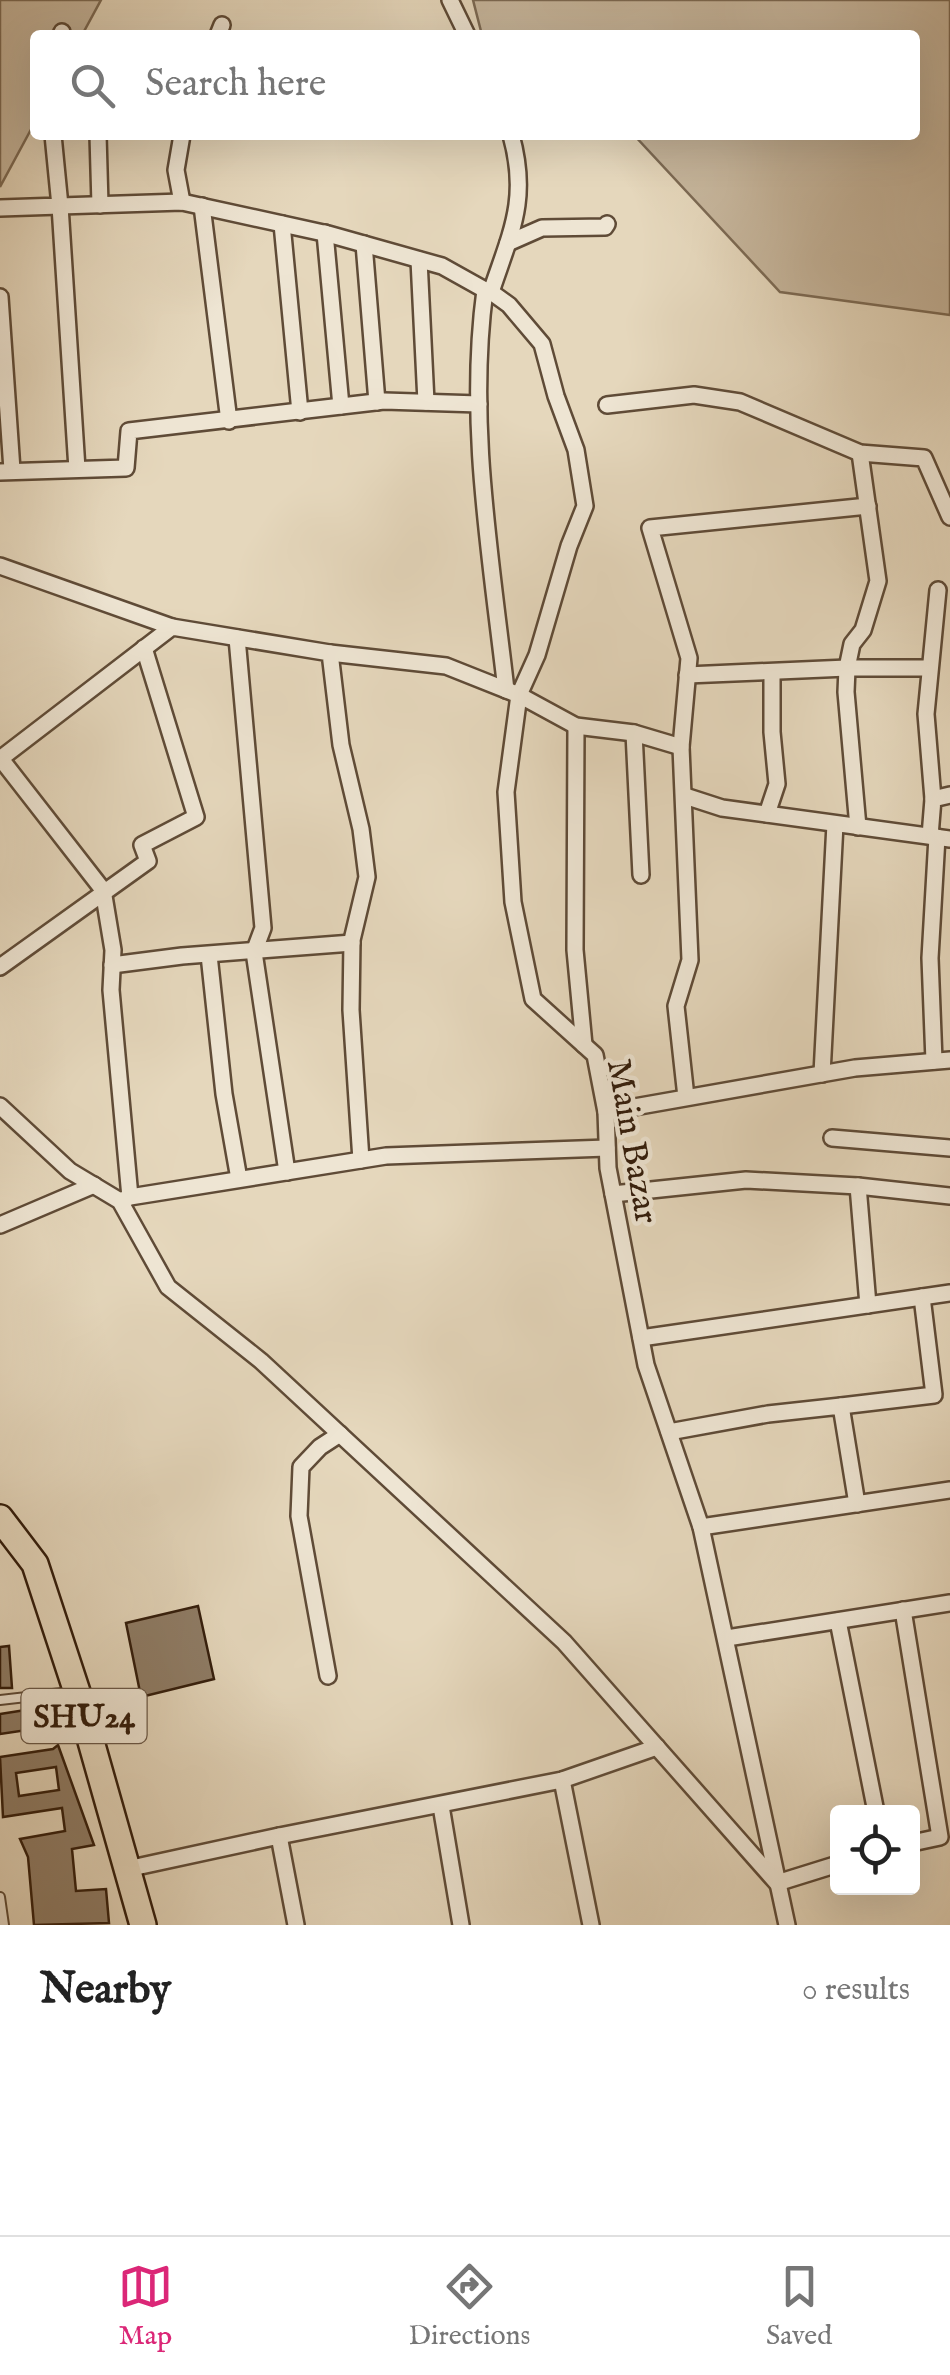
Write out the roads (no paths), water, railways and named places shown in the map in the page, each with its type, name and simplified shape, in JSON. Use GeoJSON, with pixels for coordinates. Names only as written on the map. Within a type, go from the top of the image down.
{"type":"FeatureCollection","features":[{"type":"Feature","properties":{"kind":"main road","name":"SHU24"},"geometry":{"type":"LineString","coordinates":[[0,1518],[35,1564],[77,1692],[143,1925]]}},
{"type":"Feature","properties":{"kind":"street"},"geometry":{"type":"LineString","coordinates":[[450,0],[465,30]]}},
{"type":"Feature","properties":{"kind":"street"},"geometry":{"type":"LineString","coordinates":[[53,140],[77,469]]}},
{"type":"Feature","properties":{"kind":"street"},"geometry":{"type":"LineString","coordinates":[[98,140],[100,204]]}},
{"type":"Feature","properties":{"kind":"street"},"geometry":{"type":"LineString","coordinates":[[181,140],[176,170],[182,202]]}},
{"type":"Feature","properties":{"kind":"street"},"geometry":{"type":"LineString","coordinates":[[512,140],[520,167],[519,199],[508,243],[488,291],[477,348],[480,458],[512,692]]}},
{"type":"Feature","properties":{"kind":"street","name":"Main Bazar"},"geometry":{"type":"LineString","coordinates":[[0,208],[182,202],[325,233],[442,266],[508,305],[542,344],[576,450],[585,506],[537,655],[512,692],[506,792],[513,902],[534,998],[594,1055],[606,1112],[613,1194],[646,1365],[701,1527],[787,1925]]}},
{"type":"Feature","properties":{"kind":"street"},"geometry":{"type":"LineString","coordinates":[[202,206],[229,421]]}},
{"type":"Feature","properties":{"kind":"street"},"geometry":{"type":"LineString","coordinates":[[282,224],[300,412]]}},
{"type":"Feature","properties":{"kind":"street"},"geometry":{"type":"LineString","coordinates":[[508,243],[542,228],[607,224]]}},
{"type":"Feature","properties":{"kind":"street"},"geometry":{"type":"LineString","coordinates":[[325,233],[341,406]]}},
{"type":"Feature","properties":{"kind":"street"},"geometry":{"type":"LineString","coordinates":[[364,244],[377,402]]}},
{"type":"Feature","properties":{"kind":"street"},"geometry":{"type":"LineString","coordinates":[[419,260],[426,402]]}},
{"type":"Feature","properties":{"kind":"street"},"geometry":{"type":"LineString","coordinates":[[0,297],[6,471],[126,468],[129,431],[377,402],[478,404]]}},
{"type":"Feature","properties":{"kind":"street"},"geometry":{"type":"LineString","coordinates":[[606,405],[694,395],[740,402],[860,453],[924,458],[950,517]]}},
{"type":"Feature","properties":{"kind":"street"},"geometry":{"type":"LineString","coordinates":[[858,827],[847,668],[852,644],[863,630],[878,582],[860,453]]}},
{"type":"Feature","properties":{"kind":"street"},"geometry":{"type":"LineString","coordinates":[[686,1097],[676,1006],[690,960],[681,747],[689,658],[650,528],[868,506]]}},
{"type":"Feature","properties":{"kind":"street"},"geometry":{"type":"LineString","coordinates":[[0,566],[172,627],[330,653],[446,666],[512,692],[576,726],[634,733],[681,747]]}},
{"type":"Feature","properties":{"kind":"street"},"geometry":{"type":"LineString","coordinates":[[606,1112],[822,1074],[942,1061],[930,958],[939,837],[926,714],[938,590]]}},
{"type":"Feature","properties":{"kind":"street"},"geometry":{"type":"LineString","coordinates":[[172,627],[0,759],[103,890],[113,950],[125,1199],[168,1287],[262,1361],[564,1642],[776,1883],[830,1866]]}},
{"type":"Feature","properties":{"kind":"street"},"geometry":{"type":"LineString","coordinates":[[237,638],[263,928],[254,952],[287,1172]]}},
{"type":"Feature","properties":{"kind":"street"},"geometry":{"type":"LineString","coordinates":[[0,967],[148,861],[142,845],[196,817],[144,648]]}},
{"type":"Feature","properties":{"kind":"street"},"geometry":{"type":"LineString","coordinates":[[330,653],[341,744],[361,829],[367,877],[352,944],[361,1160]]}},
{"type":"Feature","properties":{"kind":"street"},"geometry":{"type":"LineString","coordinates":[[687,675],[929,668]]}},
{"type":"Feature","properties":{"kind":"street"},"geometry":{"type":"LineString","coordinates":[[767,814],[777,784],[772,673]]}},
{"type":"Feature","properties":{"kind":"street"},"geometry":{"type":"LineString","coordinates":[[576,726],[576,950],[584,1046]]}},
{"type":"Feature","properties":{"kind":"street"},"geometry":{"type":"LineString","coordinates":[[634,733],[641,875]]}},
{"type":"Feature","properties":{"kind":"street"},"geometry":{"type":"LineString","coordinates":[[933,799],[950,795]]}},
{"type":"Feature","properties":{"kind":"street"},"geometry":{"type":"LineString","coordinates":[[685,796],[722,808],[939,837]]}},
{"type":"Feature","properties":{"kind":"street"},"geometry":{"type":"LineString","coordinates":[[822,1074],[836,824]]}},
{"type":"Feature","properties":{"kind":"street"},"geometry":{"type":"LineString","coordinates":[[112,965],[352,944]]}},
{"type":"Feature","properties":{"kind":"street"},"geometry":{"type":"LineString","coordinates":[[209,955],[224,1094],[239,1180]]}},
{"type":"Feature","properties":{"kind":"street"},"geometry":{"type":"LineString","coordinates":[[0,1106],[70,1170],[125,1199],[386,1156],[607,1148]]}},
{"type":"Feature","properties":{"kind":"street"},"geometry":{"type":"LineString","coordinates":[[832,1138],[950,1148]]}},
{"type":"Feature","properties":{"kind":"street"},"geometry":{"type":"LineString","coordinates":[[613,1194],[746,1180],[950,1196]]}},
{"type":"Feature","properties":{"kind":"street"},"geometry":{"type":"LineString","coordinates":[[0,1225],[94,1186]]}},
{"type":"Feature","properties":{"kind":"street"},"geometry":{"type":"LineString","coordinates":[[858,1186],[868,1304]]}},
{"type":"Feature","properties":{"kind":"street"},"geometry":{"type":"LineString","coordinates":[[641,1338],[950,1293]]}},
{"type":"Feature","properties":{"kind":"street"},"geometry":{"type":"LineString","coordinates":[[669,1432],[768,1414],[942,1393],[922,1297]]}},
{"type":"Feature","properties":{"kind":"street"},"geometry":{"type":"LineString","coordinates":[[840,1406],[857,1504]]}},
{"type":"Feature","properties":{"kind":"street"},"geometry":{"type":"LineString","coordinates":[[328,1676],[299,1516],[301,1467],[340,1434]]}},
{"type":"Feature","properties":{"kind":"street"},"geometry":{"type":"LineString","coordinates":[[701,1527],[950,1490]]}},
{"type":"Feature","properties":{"kind":"street"},"geometry":{"type":"LineString","coordinates":[[727,1638],[950,1603]]}},
{"type":"Feature","properties":{"kind":"street"},"geometry":{"type":"LineString","coordinates":[[903,1610],[940,1837],[920,1841]]}},
{"type":"Feature","properties":{"kind":"street"},"geometry":{"type":"LineString","coordinates":[[838,1620],[875,1805]]}},
{"type":"Feature","properties":{"kind":"street"},"geometry":{"type":"LineString","coordinates":[[127,1869],[562,1780],[657,1747]]}},
{"type":"Feature","properties":{"kind":"street"},"geometry":{"type":"LineString","coordinates":[[562,1780],[591,1925]]}},
{"type":"Feature","properties":{"kind":"street"},"geometry":{"type":"LineString","coordinates":[[441,1806],[461,1925]]}},
{"type":"Feature","properties":{"kind":"street"},"geometry":{"type":"LineString","coordinates":[[280,1836],[296,1925]]}},
{"type":"Feature","properties":{"kind":"lane"},"geometry":{"type":"LineString","coordinates":[[0,1700],[77,1692]]}},
{"type":"Feature","properties":{"kind":"lane"},"geometry":{"type":"LineString","coordinates":[[0,1897],[4,1925]]}}]}
